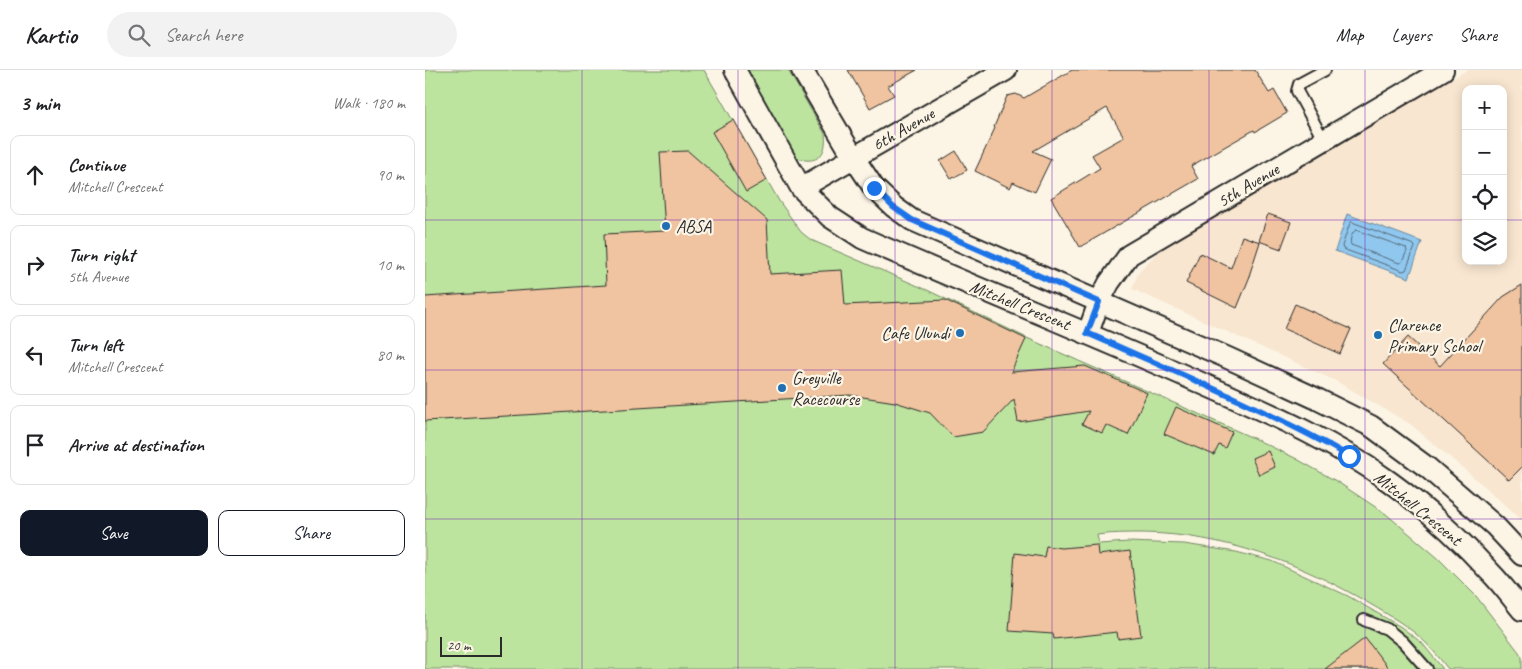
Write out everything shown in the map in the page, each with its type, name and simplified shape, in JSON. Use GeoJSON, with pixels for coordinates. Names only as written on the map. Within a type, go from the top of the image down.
{"type":"FeatureCollection","features":[{"type":"Feature","properties":{"kind":"street","name":"Mitchell Crescent"},"geometry":{"type":"LineString","coordinates":[[735,70],[801,188],[830,217],[862,238],[1235,398],[1304,431],[1357,461],[1390,481],[1444,525],[1491,572],[1522,610]]}},
{"type":"Feature","properties":{"kind":"street","name":"Mitchell Crescent"},"geometry":{"type":"LineString","coordinates":[[802,70],[874,188],[893,207],[912,220],[1228,358],[1371,426],[1428,468],[1495,526],[1522,555]]}},
{"type":"Feature","properties":{"kind":"street","name":"6th Avenue"},"geometry":{"type":"LineString","coordinates":[[801,188],[1006,70]]}},
{"type":"Feature","properties":{"kind":"street","name":"5th Avenue"},"geometry":{"type":"LineString","coordinates":[[1087,333],[1099,302],[1109,283],[1129,256],[1443,70]]}},
{"type":"Feature","properties":{"kind":"lane"},"geometry":{"type":"LineString","coordinates":[[1323,140],[1297,91],[1299,84],[1325,70]]}},
{"type":"Feature","properties":{"kind":"lane"},"geometry":{"type":"LineString","coordinates":[[1364,620],[1387,629],[1403,642],[1427,669]]}},
{"type":"Feature","properties":{"kind":"shaded area","name":"Clarence Primary School"},"geometry":{"type":"Polygon","coordinates":[[[1467,70],[1522,70],[1522,521],[1484,486],[1410,424],[1336,381],[1132,289],[1139,271],[1159,251],[1188,231],[1467,70]]]}},
{"type":"Feature","properties":{"kind":"green space","name":"Greyville Racecourse"},"geometry":{"type":"Polygon","coordinates":[[[425,70],[704,70],[779,201],[801,232],[811,240],[925,289],[1027,338],[1253,438],[1295,458],[1336,481],[1386,514],[1438,558],[1476,596],[1519,652],[1522,657],[1522,669],[1448,669],[1420,637],[1392,617],[1344,589],[1317,576],[1261,554],[1203,539],[1173,535],[1114,533],[1097,535],[1099,544],[1128,542],[1184,544],[1236,552],[1272,561],[1348,596],[1401,627],[1422,643],[1443,669],[425,669],[425,70]]]}},
{"type":"Feature","properties":{"kind":"green space"},"geometry":{"type":"Polygon","coordinates":[[[742,70],[788,70],[825,134],[824,149],[818,158],[807,160],[793,156],[742,70]]]}},
{"type":"Feature","properties":{"kind":"water"},"geometry":{"type":"Polygon","coordinates":[[[1347,214],[1422,242],[1409,278],[1335,251],[1347,214]]]}},
{"type":"Feature","properties":{"kind":"building"},"geometry":{"type":"Polygon","coordinates":[[[848,70],[917,70],[888,86],[894,95],[870,108],[848,70]]]}},
{"type":"Feature","properties":{"kind":"building"},"geometry":{"type":"Polygon","coordinates":[[[1072,70],[1255,70],[1269,93],[1274,90],[1287,113],[1191,166],[1198,179],[1080,247],[1051,198],[1100,168],[1092,155],[1124,137],[1107,108],[1033,151],[1051,159],[1035,192],[1013,182],[1010,188],[975,171],[995,128],[1007,96],[1016,94],[1024,98],[1072,70]]]}},
{"type":"Feature","properties":{"kind":"building"},"geometry":{"type":"Polygon","coordinates":[[[733,120],[767,180],[746,192],[712,132],[733,120]]]}},
{"type":"Feature","properties":{"kind":"building","name":"Greyville Racecourse"},"geometry":{"type":"Polygon","coordinates":[[[688,151],[767,220],[770,274],[842,270],[845,305],[945,300],[1026,339],[1011,372],[1085,366],[1147,393],[1128,435],[1106,425],[1102,433],[1082,424],[1089,411],[1018,422],[1014,399],[983,432],[953,437],[930,413],[895,402],[850,395],[425,421],[425,297],[606,285],[604,234],[665,231],[660,152],[688,151]]]}},
{"type":"Feature","properties":{"kind":"building"},"geometry":{"type":"Polygon","coordinates":[[[956,151],[967,170],[951,179],[940,161],[956,151]]]}},
{"type":"Feature","properties":{"kind":"building"},"geometry":{"type":"Polygon","coordinates":[[[1268,214],[1291,222],[1281,249],[1259,241],[1268,214]]]}},
{"type":"Feature","properties":{"kind":"building"},"geometry":{"type":"Polygon","coordinates":[[[1242,236],[1260,242],[1250,276],[1237,308],[1186,283],[1200,253],[1231,268],[1242,236]]]}},
{"type":"Feature","properties":{"kind":"building"},"geometry":{"type":"Polygon","coordinates":[[[1522,285],[1522,467],[1509,480],[1383,364],[1408,337],[1440,366],[1503,297],[1522,285]]]}},
{"type":"Feature","properties":{"kind":"building"},"geometry":{"type":"Polygon","coordinates":[[[1295,304],[1351,329],[1340,354],[1284,329],[1295,304]]]}},
{"type":"Feature","properties":{"kind":"building"},"geometry":{"type":"Polygon","coordinates":[[[1176,407],[1232,432],[1225,448],[1219,445],[1214,455],[1164,434],[1176,407]]]}},
{"type":"Feature","properties":{"kind":"building"},"geometry":{"type":"Polygon","coordinates":[[[1268,451],[1275,467],[1259,475],[1252,458],[1268,451]]]}},
{"type":"Feature","properties":{"kind":"building"},"geometry":{"type":"Polygon","coordinates":[[[1097,545],[1098,555],[1130,551],[1141,636],[1118,639],[1117,632],[1054,639],[1053,634],[1009,631],[1015,553],[1044,557],[1046,546],[1061,548],[1097,545]]]}},
{"type":"Feature","properties":{"kind":"building"},"geometry":{"type":"Polygon","coordinates":[[[1365,638],[1389,669],[1325,669],[1365,638]]]}},
{"type":"Feature","properties":{"kind":"place","name":"ABSA"},"geometry":{"type":"Point","coordinates":[666,226]}},
{"type":"Feature","properties":{"kind":"place","name":"Cafe Ulundi"},"geometry":{"type":"Point","coordinates":[960,333]}},
{"type":"Feature","properties":{"kind":"place","name":"Clarence Primary School"},"geometry":{"type":"Point","coordinates":[1378,335]}},
{"type":"Feature","properties":{"kind":"place","name":"Greyville Racecourse"},"geometry":{"type":"Point","coordinates":[782,388]}},
{"type":"Feature","properties":{"kind":"route"},"geometry":{"type":"LineString","coordinates":[[874,188],[893,207],[912,220],[1099,302],[1087,333],[1235,398],[1304,431],[1349,456]]}}]}
